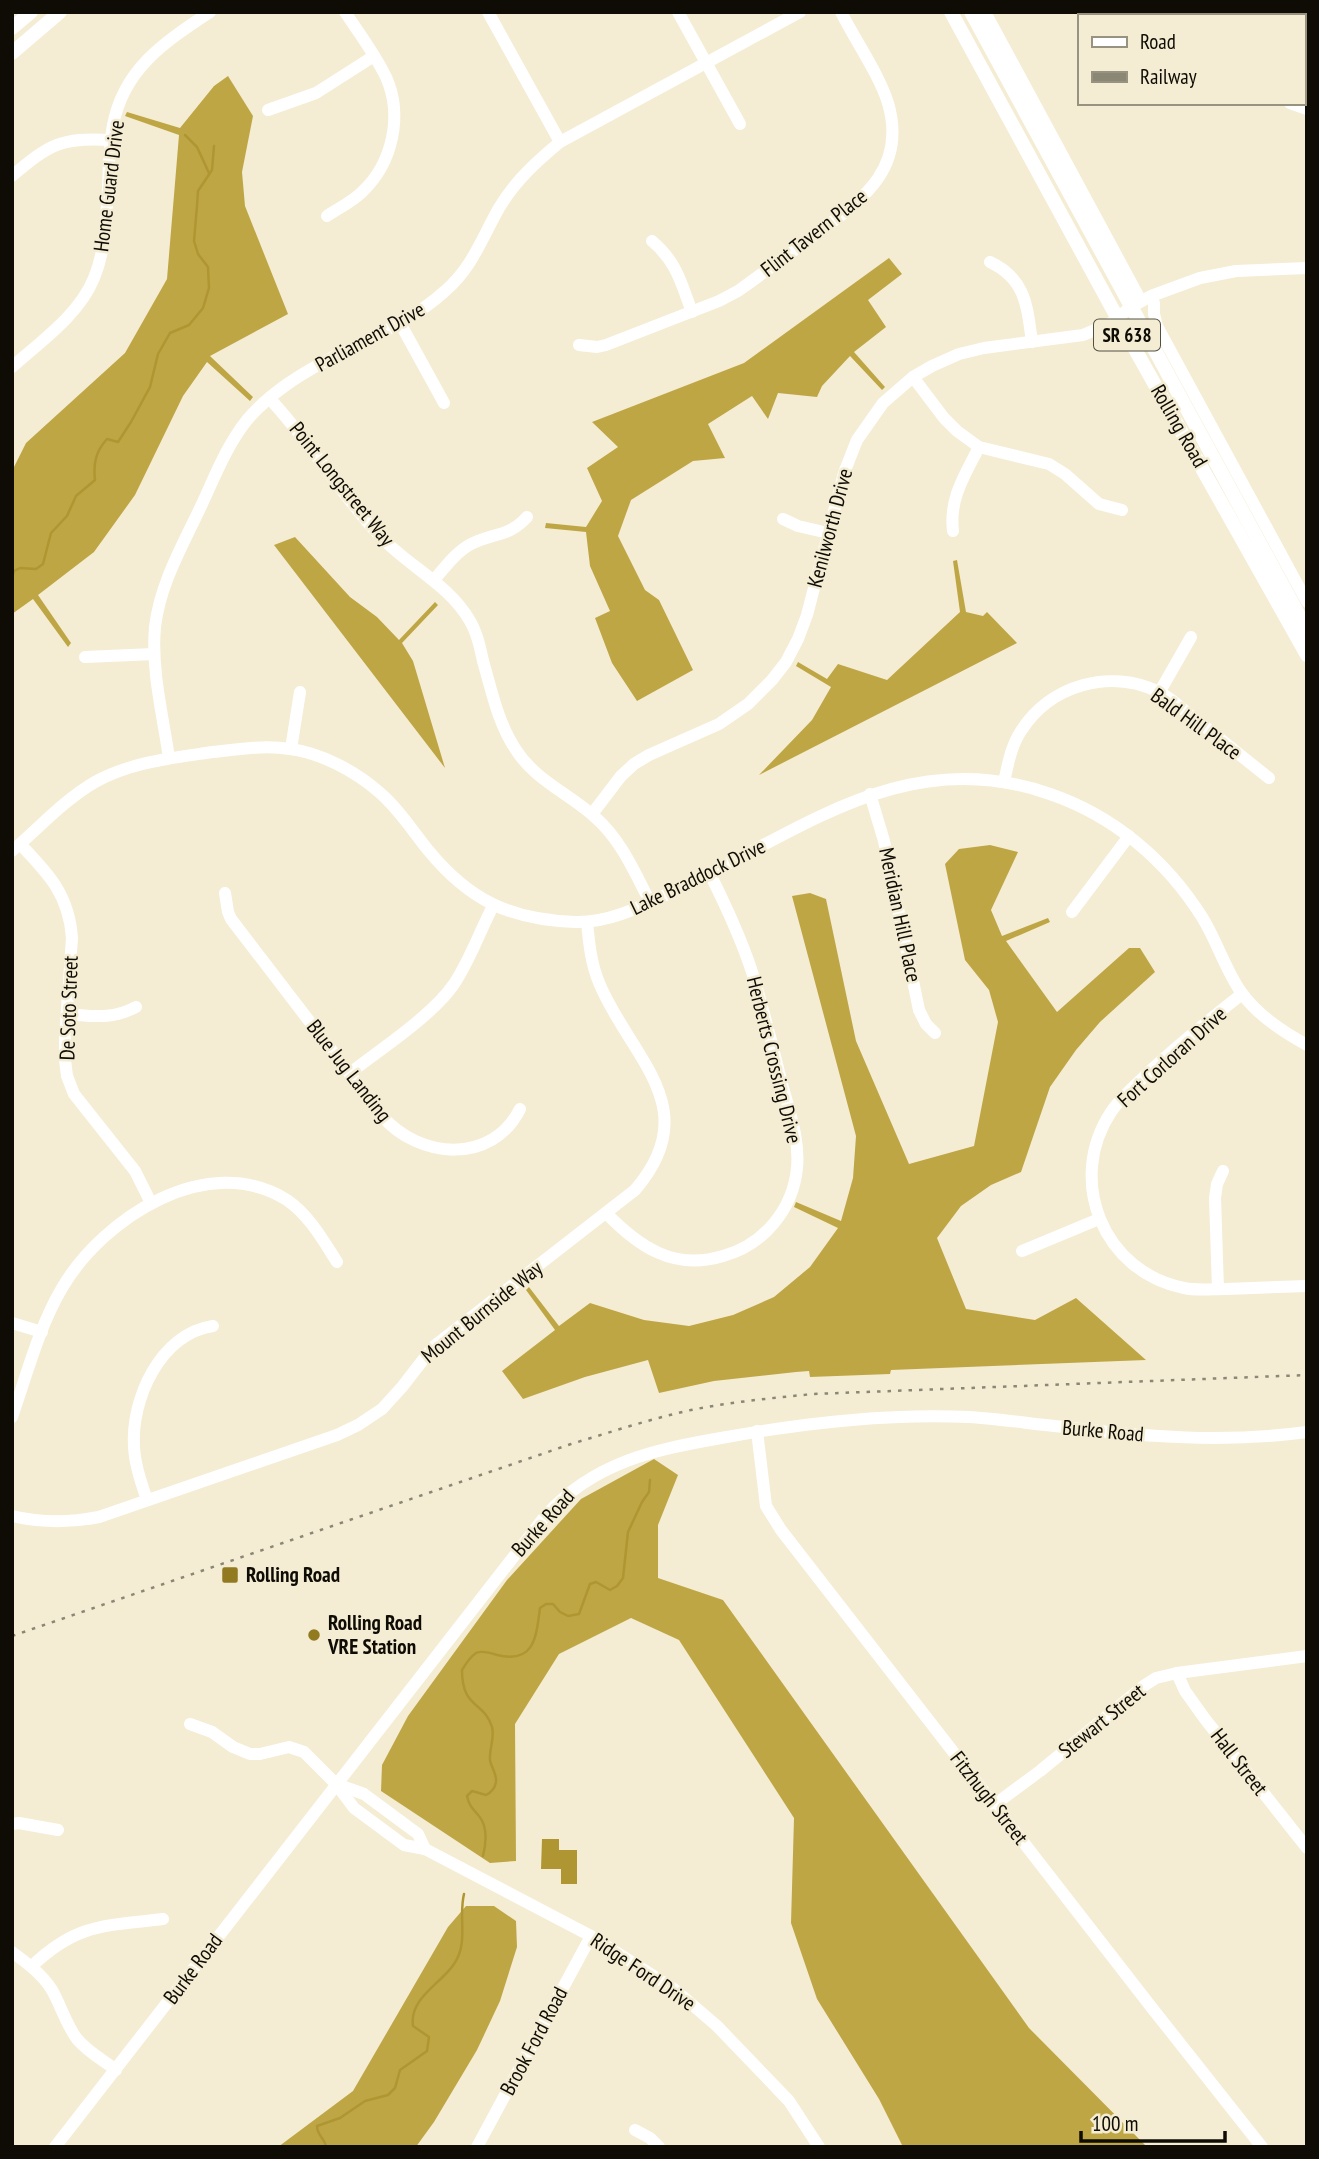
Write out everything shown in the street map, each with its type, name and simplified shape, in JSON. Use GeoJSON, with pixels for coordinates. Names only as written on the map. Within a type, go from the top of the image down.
{"type":"FeatureCollection","features":[{"type":"Feature","properties":{"kind":"main road"},"geometry":{"type":"LineString","coordinates":[[12,28],[31,12]]}},
{"type":"Feature","properties":{"kind":"main road"},"geometry":{"type":"LineString","coordinates":[[12,53],[60,12]]}},
{"type":"Feature","properties":{"kind":"main road","name":"Rolling Road"},"geometry":{"type":"LineString","coordinates":[[951,12],[1118,319],[1307,655]]}},
{"type":"Feature","properties":{"kind":"main road","name":"Rolling Road"},"geometry":{"type":"LineString","coordinates":[[971,12],[1141,307],[1307,629]]}},
{"type":"Feature","properties":{"kind":"main road"},"geometry":{"type":"LineString","coordinates":[[995,32],[1004,73]]}},
{"type":"Feature","properties":{"kind":"street","name":"Home Guard Drive"},"geometry":{"type":"LineString","coordinates":[[12,367],[72,312],[94,279],[104,243],[114,120],[136,72],[162,46],[211,12]]}},
{"type":"Feature","properties":{"kind":"street"},"geometry":{"type":"LineString","coordinates":[[327,216],[355,198],[382,167],[391,144],[395,122],[393,97],[387,78],[345,12]]}},
{"type":"Feature","properties":{"kind":"street"},"geometry":{"type":"LineString","coordinates":[[488,12],[559,142]]}},
{"type":"Feature","properties":{"kind":"street"},"geometry":{"type":"LineString","coordinates":[[678,12],[740,124]]}},
{"type":"Feature","properties":{"kind":"street","name":"Parliament Drive"},"geometry":{"type":"LineString","coordinates":[[169,758],[154,654],[158,610],[173,565],[233,441],[245,422],[269,398],[302,374],[400,323],[435,300],[460,276],[477,253],[499,208],[513,187],[532,165],[559,142],[800,12]]}},
{"type":"Feature","properties":{"kind":"street","name":"Flint Tavern Place"},"geometry":{"type":"LineString","coordinates":[[579,345],[606,345],[719,301],[738,291],[848,211],[867,194],[883,171],[890,148],[892,132],[888,104],[841,12]]}},
{"type":"Feature","properties":{"kind":"street","name":"Rolling Road"},"geometry":{"type":"LineString","coordinates":[[985,12],[1141,307],[1154,314],[1157,326],[1307,602]]}},
{"type":"Feature","properties":{"kind":"street"},"geometry":{"type":"LineString","coordinates":[[268,110],[316,93],[374,56]]}},
{"type":"Feature","properties":{"kind":"street"},"geometry":{"type":"LineString","coordinates":[[12,176],[38,155],[61,142],[89,138],[111,140]]}},
{"type":"Feature","properties":{"kind":"street"},"geometry":{"type":"LineString","coordinates":[[652,241],[666,253],[673,264],[692,312]]}},
{"type":"Feature","properties":{"kind":"street"},"geometry":{"type":"LineString","coordinates":[[990,262],[1009,273],[1021,292],[1028,310],[1032,342]]}},
{"type":"Feature","properties":{"kind":"street","name":"Kenilworth Drive"},"geometry":{"type":"LineString","coordinates":[[592,814],[621,776],[634,764],[719,724],[748,704],[786,662],[807,615],[844,473],[857,440],[883,403],[913,377],[959,354],[1083,335],[1167,292],[1220,273],[1307,268]]}},
{"type":"Feature","properties":{"kind":"street"},"geometry":{"type":"LineString","coordinates":[[400,323],[443,403]]}},
{"type":"Feature","properties":{"kind":"street"},"geometry":{"type":"LineString","coordinates":[[913,377],[944,418],[979,447],[1049,464],[1065,474],[1099,504],[1122,510]]}},
{"type":"Feature","properties":{"kind":"street","name":"Point Longstreet Way"},"geometry":{"type":"LineString","coordinates":[[269,398],[379,535],[450,594],[471,624],[502,726],[516,751],[536,774],[592,814],[615,839],[650,902]]}},
{"type":"Feature","properties":{"kind":"street"},"geometry":{"type":"LineString","coordinates":[[953,531],[953,503],[979,447]]}},
{"type":"Feature","properties":{"kind":"street"},"geometry":{"type":"LineString","coordinates":[[434,580],[462,550],[483,539],[517,528],[527,517]]}},
{"type":"Feature","properties":{"kind":"street"},"geometry":{"type":"LineString","coordinates":[[783,519],[798,526],[828,533]]}},
{"type":"Feature","properties":{"kind":"street"},"geometry":{"type":"LineString","coordinates":[[1160,692],[1191,637]]}},
{"type":"Feature","properties":{"kind":"street"},"geometry":{"type":"LineString","coordinates":[[85,657],[154,654]]}},
{"type":"Feature","properties":{"kind":"street","name":"Bald Hill Place"},"geometry":{"type":"LineString","coordinates":[[1004,782],[1010,756],[1021,732],[1036,712],[1058,695],[1081,685],[1108,681],[1136,684],[1160,692],[1269,778]]}},
{"type":"Feature","properties":{"kind":"street"},"geometry":{"type":"LineString","coordinates":[[291,749],[300,692]]}},
{"type":"Feature","properties":{"kind":"street","name":"Lake Braddock Drive"},"geometry":{"type":"LineString","coordinates":[[16,848],[60,807],[98,781],[134,766],[169,758],[246,748],[291,749],[335,764],[369,784],[395,808],[444,868],[493,906],[542,919],[587,922],[629,912],[710,874],[832,810],[870,794],[933,780],[956,778],[1004,782],[1050,793],[1107,820],[1158,860],[1188,896],[1205,923],[1242,994],[1278,1027],[1307,1045]]}},
{"type":"Feature","properties":{"kind":"street","name":"Meridian Hill Place"},"geometry":{"type":"LineString","coordinates":[[870,794],[884,841],[919,1010],[926,1024],[935,1033]]}},
{"type":"Feature","properties":{"kind":"street"},"geometry":{"type":"LineString","coordinates":[[1072,912],[1129,836]]}},
{"type":"Feature","properties":{"kind":"street","name":"De Soto Street"},"geometry":{"type":"LineString","coordinates":[[16,848],[53,881],[68,910],[72,938],[65,1060],[74,1094],[135,1171],[152,1203]]}},
{"type":"Feature","properties":{"kind":"street","name":"Herberts Crossing Drive"},"geometry":{"type":"LineString","coordinates":[[606,1213],[632,1239],[654,1252],[681,1259],[709,1259],[737,1252],[761,1237],[780,1215],[793,1188],[797,1142],[764,1016],[742,943],[710,874]]}},
{"type":"Feature","properties":{"kind":"street","name":"Blue Jug Landing"},"geometry":{"type":"LineString","coordinates":[[225,893],[231,919],[383,1116],[400,1133],[416,1142],[442,1149],[468,1148],[492,1140],[505,1131],[520,1109]]}},
{"type":"Feature","properties":{"kind":"street"},"geometry":{"type":"LineString","coordinates":[[350,1073],[445,996],[461,973],[493,906]]}},
{"type":"Feature","properties":{"kind":"street","name":"Mount Burnside Way"},"geometry":{"type":"LineString","coordinates":[[12,1516],[47,1522],[83,1520],[337,1435],[358,1425],[389,1402],[433,1347],[635,1190],[650,1169],[661,1141],[664,1118],[662,1102],[653,1074],[607,1002],[599,984],[591,957],[587,922]]}},
{"type":"Feature","properties":{"kind":"street","name":"Fort Corloran Drive"},"geometry":{"type":"LineString","coordinates":[[1242,994],[1171,1051],[1110,1114],[1098,1137],[1092,1165],[1093,1194],[1099,1219],[1121,1253],[1148,1275],[1183,1288],[1307,1286]]}},
{"type":"Feature","properties":{"kind":"street"},"geometry":{"type":"LineString","coordinates":[[67,1014],[109,1017],[136,1007]]}},
{"type":"Feature","properties":{"kind":"street"},"geometry":{"type":"LineString","coordinates":[[1218,1289],[1215,1198],[1223,1171]]}},
{"type":"Feature","properties":{"kind":"street"},"geometry":{"type":"LineString","coordinates":[[12,1417],[42,1332],[62,1288],[85,1256],[116,1226],[152,1203],[187,1189],[215,1183],[237,1183],[260,1188],[276,1194],[301,1212],[338,1262]]}},
{"type":"Feature","properties":{"kind":"street"},"geometry":{"type":"LineString","coordinates":[[1021,1251],[1099,1219]]}},
{"type":"Feature","properties":{"kind":"street"},"geometry":{"type":"LineString","coordinates":[[12,1323],[42,1332]]}},
{"type":"Feature","properties":{"kind":"street"},"geometry":{"type":"LineString","coordinates":[[147,1500],[138,1473],[134,1446],[135,1420],[141,1397],[152,1374],[169,1351],[191,1333],[213,1326]]}},
{"type":"Feature","properties":{"kind":"street","name":"Burke Road"},"geometry":{"type":"LineString","coordinates":[[55,2147],[546,1515],[572,1489],[591,1477],[629,1459],[679,1445],[757,1431],[848,1420],[941,1416],[1136,1435],[1204,1438],[1263,1437],[1307,1432]]}},
{"type":"Feature","properties":{"kind":"street","name":"Fitzhugh Street"},"geometry":{"type":"LineString","coordinates":[[757,1431],[768,1510],[796,1550],[1262,2147]]}},
{"type":"Feature","properties":{"kind":"street","name":"Stewart Street"},"geometry":{"type":"LineString","coordinates":[[994,1805],[1156,1678],[1307,1656]]}},
{"type":"Feature","properties":{"kind":"street","name":"Hall Street"},"geometry":{"type":"LineString","coordinates":[[1177,1673],[1185,1691],[1205,1719],[1307,1848]]}},
{"type":"Feature","properties":{"kind":"street","name":"Ridge Ford Drive"},"geometry":{"type":"LineString","coordinates":[[190,1724],[212,1732],[233,1747],[250,1754],[281,1748],[298,1749],[310,1757],[336,1784],[354,1808],[404,1845],[425,1849],[591,1936],[674,1989],[717,2026],[789,2101],[819,2147]]}},
{"type":"Feature","properties":{"kind":"street"},"geometry":{"type":"LineString","coordinates":[[12,1824],[58,1830]]}},
{"type":"Feature","properties":{"kind":"street"},"geometry":{"type":"LineString","coordinates":[[32,1966],[48,1951],[82,1931],[103,1926],[163,1920]]}},
{"type":"Feature","properties":{"kind":"street","name":"Brook Ford Road"},"geometry":{"type":"LineString","coordinates":[[477,2147],[591,1936]]}},
{"type":"Feature","properties":{"kind":"street"},"geometry":{"type":"LineString","coordinates":[[12,1952],[32,1966],[51,1990],[78,2039],[116,2070]]}},
{"type":"Feature","properties":{"kind":"street"},"geometry":{"type":"LineString","coordinates":[[635,2130],[650,2138],[659,2147]]}},
{"type":"Feature","properties":{"kind":"shaded area"},"geometry":{"type":"Polygon","coordinates":[[[228,76],[253,116],[242,172],[245,206],[288,314],[210,356],[253,397],[250,401],[207,362],[183,396],[135,495],[94,552],[38,595],[71,643],[68,647],[33,599],[12,614],[12,471],[26,443],[125,353],[167,279],[179,135],[125,116],[127,112],[180,128],[214,86],[228,76]]]}},
{"type":"Feature","properties":{"kind":"shaded area"},"geometry":{"type":"Polygon","coordinates":[[[889,258],[902,274],[868,300],[886,327],[854,352],[885,387],[882,390],[850,356],[822,386],[817,397],[778,393],[768,419],[752,396],[708,424],[725,458],[693,461],[631,500],[618,536],[645,590],[659,600],[693,670],[637,701],[612,663],[595,618],[610,611],[590,566],[586,532],[545,528],[546,523],[586,527],[602,501],[587,468],[618,447],[592,422],[744,363],[889,258]]]}},
{"type":"Feature","properties":{"kind":"shaded area"},"geometry":{"type":"Polygon","coordinates":[[[295,537],[350,597],[377,617],[399,640],[435,602],[438,605],[402,643],[413,661],[445,768],[274,545],[295,537]]]}},
{"type":"Feature","properties":{"kind":"shaded area"},"geometry":{"type":"Polygon","coordinates":[[[957,560],[966,612],[983,616],[987,612],[1017,643],[759,775],[812,720],[831,687],[796,666],[798,662],[827,679],[838,664],[887,680],[960,612],[953,561],[957,560]]]}},
{"type":"Feature","properties":{"kind":"shaded area"},"geometry":{"type":"Polygon","coordinates":[[[990,845],[1018,852],[991,910],[1002,936],[1048,918],[1050,922],[1006,941],[1057,1012],[1129,948],[1140,948],[1155,972],[1100,1022],[1050,1087],[1021,1172],[991,1185],[961,1206],[937,1238],[966,1309],[1035,1320],[1076,1298],[1146,1360],[891,1370],[890,1374],[810,1377],[809,1371],[714,1381],[659,1393],[648,1360],[585,1377],[523,1399],[502,1371],[555,1330],[526,1290],[529,1287],[559,1326],[590,1303],[644,1320],[689,1326],[733,1315],[774,1297],[810,1267],[838,1228],[794,1207],[796,1202],[841,1221],[853,1178],[856,1136],[792,896],[810,893],[826,899],[856,1041],[909,1164],[974,1146],[998,1022],[989,990],[965,960],[945,864],[959,849],[990,845]]]}},
{"type":"Feature","properties":{"kind":"shaded area"},"geometry":{"type":"Polygon","coordinates":[[[654,1459],[678,1475],[658,1525],[658,1578],[723,1600],[1029,2028],[1147,2147],[903,2147],[879,2099],[817,1999],[791,1923],[794,1818],[679,1640],[631,1618],[559,1654],[515,1724],[516,1861],[490,1863],[381,1791],[382,1765],[408,1716],[507,1580],[581,1499],[654,1459]]]}},
{"type":"Feature","properties":{"kind":"shaded area"},"geometry":{"type":"Polygon","coordinates":[[[542,1839],[559,1839],[559,1850],[577,1850],[577,1884],[561,1884],[561,1869],[541,1869],[542,1839]]]}},
{"type":"Feature","properties":{"kind":"shaded area"},"geometry":{"type":"Polygon","coordinates":[[[466,1906],[494,1906],[516,1921],[517,1947],[500,2001],[477,2050],[416,2147],[278,2147],[353,2091],[448,1927],[466,1906]]]}},
{"type":"Feature","properties":{"kind":"waterway"},"geometry":{"type":"LineString","coordinates":[[185,135],[197,147],[209,173]]}},
{"type":"Feature","properties":{"kind":"waterway"},"geometry":{"type":"LineString","coordinates":[[12,578],[14,571],[20,568],[36,569],[43,564],[51,533],[67,516],[76,496],[95,480],[94,468],[100,448],[107,439],[118,442],[131,422],[150,387],[158,354],[170,333],[189,325],[203,308],[209,288],[208,267],[198,254],[194,241],[198,191],[212,170],[214,146]]}},
{"type":"Feature","properties":{"kind":"waterway"},"geometry":{"type":"LineString","coordinates":[[483,1856],[484,1825],[467,1796],[472,1791],[486,1795],[495,1786],[496,1776],[490,1760],[493,1731],[484,1713],[469,1698],[463,1683],[462,1670],[478,1652],[510,1657],[526,1652],[535,1638],[540,1608],[546,1604],[553,1604],[568,1616],[579,1614],[590,1584],[596,1582],[610,1590],[617,1586],[623,1578],[628,1532],[649,1492],[650,1480]]}},
{"type":"Feature","properties":{"kind":"waterway"},"geometry":{"type":"LineString","coordinates":[[326,2147],[317,2126],[340,2118],[365,2101],[388,2095],[395,2088],[400,2070],[427,2051],[429,2037],[413,2026],[413,2016],[421,1999],[448,1971],[458,1956],[462,1939],[464,1894]]}},
{"type":"Feature","properties":{"kind":"railway"},"geometry":{"type":"LineString","coordinates":[[12,1636],[571,1444],[691,1410],[813,1394],[1307,1375]]}},
{"type":"Feature","properties":{"kind":"place","name":"Rolling Road"},"geometry":{"type":"Point","coordinates":[230,1575]}},
{"type":"Feature","properties":{"kind":"place","name":"Rolling Road VRE Station"},"geometry":{"type":"Point","coordinates":[314,1635]}}]}
